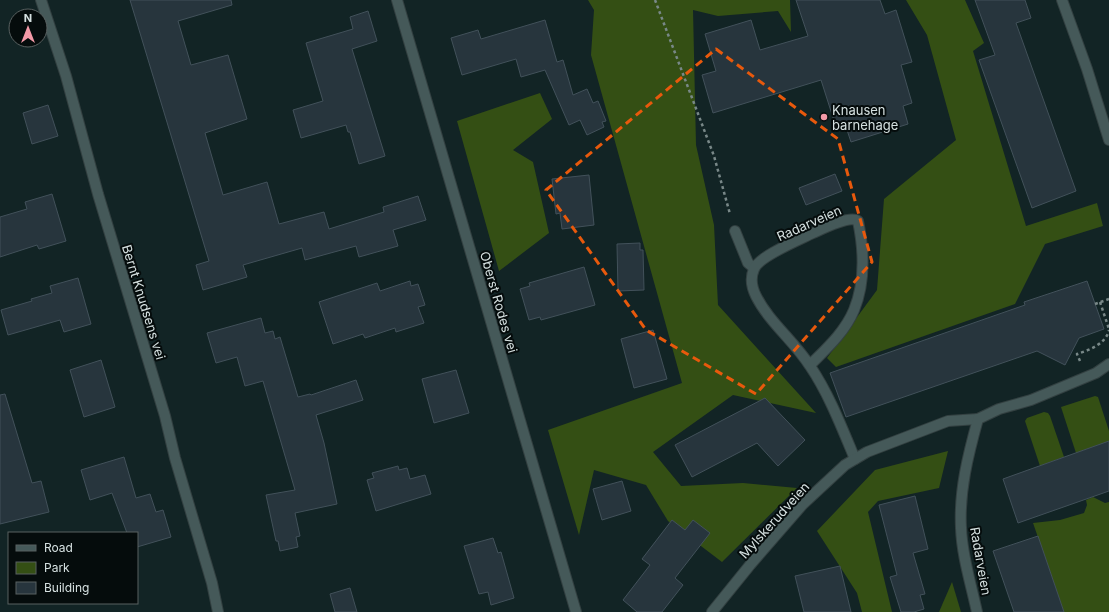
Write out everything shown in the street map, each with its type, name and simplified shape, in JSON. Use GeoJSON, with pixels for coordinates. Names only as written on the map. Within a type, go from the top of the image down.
{"type":"FeatureCollection","features":[{"type":"Feature","properties":{"kind":"street","name":"Bernt Knudsens vei"},"geometry":{"type":"LineString","coordinates":[[41,0],[66,76],[98,194],[165,416],[175,458],[212,583],[218,612]]}},
{"type":"Feature","properties":{"kind":"street","name":"Oberst Rodes vei"},"geometry":{"type":"LineString","coordinates":[[397,0],[576,612]]}},
{"type":"Feature","properties":{"kind":"street"},"geometry":{"type":"LineString","coordinates":[[1062,0],[1109,140]]}},
{"type":"Feature","properties":{"kind":"street","name":"Radarveien"},"geometry":{"type":"LineString","coordinates":[[754,268],[764,259],[821,229],[850,219],[855,219],[858,221],[862,254],[862,272],[860,292],[854,311],[830,344],[810,365]]}},
{"type":"Feature","properties":{"kind":"street"},"geometry":{"type":"LineString","coordinates":[[735,231],[748,263],[754,268],[751,279],[756,295],[768,315],[810,365],[824,390],[855,459]]}},
{"type":"Feature","properties":{"kind":"street"},"geometry":{"type":"LineString","coordinates":[[978,419],[999,409],[1031,400],[1096,373],[1109,364]]}},
{"type":"Feature","properties":{"kind":"street","name":"Radarveien"},"geometry":{"type":"LineString","coordinates":[[977,612],[962,545],[960,506],[965,472],[978,419]]}},
{"type":"Feature","properties":{"kind":"street","name":"Mylskerudveien"},"geometry":{"type":"LineString","coordinates":[[712,612],[750,565],[803,504],[845,465],[867,452],[948,422],[978,419]]}},
{"type":"Feature","properties":{"kind":"path"},"geometry":{"type":"LineString","coordinates":[[655,0],[714,156],[735,231]]}},
{"type":"Feature","properties":{"kind":"path"},"geometry":{"type":"LineString","coordinates":[[1095,304],[1109,299]]}},
{"type":"Feature","properties":{"kind":"path"},"geometry":{"type":"LineString","coordinates":[[1077,354],[1096,347],[1108,335],[1109,330],[1100,302]]}},
{"type":"Feature","properties":{"kind":"highlighted area"},"geometry":{"type":"Polygon","coordinates":[[[716,49],[838,139],[872,262],[756,394],[646,330],[546,190],[716,49]]]}},
{"type":"Feature","properties":{"kind":"green space"},"geometry":{"type":"Polygon","coordinates":[[[588,0],[790,0],[791,32],[778,11],[718,16],[693,10],[696,145],[714,225],[718,305],[816,413],[733,395],[653,452],[681,486],[743,483],[797,488],[722,562],[668,521],[646,485],[594,470],[579,535],[548,430],[682,383],[591,55],[594,10],[588,0]]]}},
{"type":"Feature","properties":{"kind":"green space"},"geometry":{"type":"Polygon","coordinates":[[[906,0],[965,0],[984,43],[973,51],[1026,226],[1097,203],[1103,226],[1045,244],[1015,304],[836,367],[827,358],[877,290],[884,199],[956,140],[927,35],[906,0]]]}},
{"type":"Feature","properties":{"kind":"green space"},"geometry":{"type":"Polygon","coordinates":[[[540,93],[552,119],[513,150],[533,162],[549,233],[499,271],[457,121],[540,93]]]}},
{"type":"Feature","properties":{"kind":"green space"},"geometry":{"type":"Polygon","coordinates":[[[1095,396],[1098,397],[1109,431],[1109,442],[1076,453],[1061,407],[1095,396]]]}},
{"type":"Feature","properties":{"kind":"green space"},"geometry":{"type":"Polygon","coordinates":[[[1044,412],[1048,413],[1050,416],[1064,457],[1040,466],[1025,421],[1027,418],[1044,412]]]}},
{"type":"Feature","properties":{"kind":"green space"},"geometry":{"type":"Polygon","coordinates":[[[948,451],[939,488],[878,501],[868,512],[892,612],[862,612],[857,593],[817,531],[875,470],[948,451]]]}},
{"type":"Feature","properties":{"kind":"green space"},"geometry":{"type":"Polygon","coordinates":[[[1093,497],[1105,503],[1109,502],[1109,612],[1064,612],[1033,523],[1060,520],[1084,513],[1087,505],[1086,500],[1093,497]]]}},
{"type":"Feature","properties":{"kind":"green space"},"geometry":{"type":"Polygon","coordinates":[[[952,582],[961,612],[939,612],[952,582]]]}},
{"type":"Feature","properties":{"kind":"building"},"geometry":{"type":"Polygon","coordinates":[[[130,0],[231,0],[232,5],[178,21],[191,65],[228,55],[247,119],[205,133],[223,195],[267,182],[279,224],[324,212],[329,229],[384,212],[383,207],[418,196],[426,220],[393,230],[398,246],[359,257],[356,246],[305,260],[302,248],[243,265],[247,277],[203,290],[196,265],[209,261],[130,0]]]}},
{"type":"Feature","properties":{"kind":"building"},"geometry":{"type":"Polygon","coordinates":[[[796,0],[880,0],[885,14],[896,10],[912,62],[901,65],[912,103],[903,106],[908,124],[851,142],[845,124],[836,127],[821,80],[713,113],[702,75],[716,71],[705,34],[751,20],[760,50],[808,36],[796,0]]]}},
{"type":"Feature","properties":{"kind":"building"},"geometry":{"type":"Polygon","coordinates":[[[975,0],[1025,0],[1031,18],[1016,23],[1076,191],[1032,208],[979,60],[995,55],[975,0]]]}},
{"type":"Feature","properties":{"kind":"building"},"geometry":{"type":"Polygon","coordinates":[[[368,11],[377,41],[352,49],[385,156],[359,164],[350,132],[348,132],[346,125],[301,138],[293,110],[323,101],[306,43],[353,29],[350,17],[368,11]]]}},
{"type":"Feature","properties":{"kind":"building"},"geometry":{"type":"Polygon","coordinates":[[[545,20],[557,62],[563,60],[573,95],[587,89],[593,103],[598,101],[606,121],[602,122],[604,127],[587,135],[580,120],[569,125],[545,70],[521,77],[516,59],[462,75],[451,38],[478,30],[481,39],[545,20]]]}},
{"type":"Feature","properties":{"kind":"building"},"geometry":{"type":"Polygon","coordinates":[[[48,105],[58,136],[32,144],[23,113],[48,105]]]}},
{"type":"Feature","properties":{"kind":"building"},"geometry":{"type":"Polygon","coordinates":[[[835,174],[842,191],[806,205],[799,188],[835,174]]]}},
{"type":"Feature","properties":{"kind":"building"},"geometry":{"type":"Polygon","coordinates":[[[589,175],[594,225],[562,229],[560,213],[556,214],[552,179],[589,175]]]}},
{"type":"Feature","properties":{"kind":"building"},"geometry":{"type":"Polygon","coordinates":[[[52,194],[66,241],[39,249],[37,245],[0,257],[0,217],[27,209],[25,202],[52,194]]]}},
{"type":"Feature","properties":{"kind":"building"},"geometry":{"type":"Polygon","coordinates":[[[640,243],[640,250],[643,250],[644,290],[618,291],[617,244],[640,243]]]}},
{"type":"Feature","properties":{"kind":"building"},"geometry":{"type":"Polygon","coordinates":[[[584,267],[595,305],[541,320],[540,317],[529,320],[520,289],[530,286],[529,283],[584,267]]]}},
{"type":"Feature","properties":{"kind":"building"},"geometry":{"type":"Polygon","coordinates":[[[78,278],[91,324],[64,332],[60,320],[8,335],[1,310],[32,301],[31,299],[52,293],[50,286],[78,278]]]}},
{"type":"Feature","properties":{"kind":"building"},"geometry":{"type":"Polygon","coordinates":[[[410,281],[411,286],[418,284],[425,305],[418,307],[424,323],[396,332],[395,328],[365,338],[363,334],[333,344],[319,302],[377,283],[380,291],[410,281]]]}},
{"type":"Feature","properties":{"kind":"building"},"geometry":{"type":"Polygon","coordinates":[[[1087,281],[1104,329],[1079,338],[1065,365],[1037,351],[846,417],[830,373],[1025,305],[1024,302],[1087,281]]]}},
{"type":"Feature","properties":{"kind":"building"},"geometry":{"type":"Polygon","coordinates":[[[261,318],[265,333],[273,331],[275,339],[280,337],[298,397],[311,395],[356,380],[363,400],[316,415],[324,443],[337,504],[295,513],[300,536],[296,537],[298,547],[280,551],[278,541],[276,541],[266,495],[295,490],[263,381],[245,386],[237,357],[216,363],[207,333],[261,318]]]}},
{"type":"Feature","properties":{"kind":"building"},"geometry":{"type":"Polygon","coordinates":[[[653,330],[667,379],[634,388],[621,339],[653,330]]]}},
{"type":"Feature","properties":{"kind":"building"},"geometry":{"type":"Polygon","coordinates":[[[101,360],[115,407],[84,417],[70,370],[101,360]]]}},
{"type":"Feature","properties":{"kind":"building"},"geometry":{"type":"Polygon","coordinates":[[[456,370],[469,413],[434,423],[422,379],[456,370]]]}},
{"type":"Feature","properties":{"kind":"building"},"geometry":{"type":"Polygon","coordinates":[[[5,394],[32,483],[41,481],[49,512],[0,524],[0,395],[5,394]]]}},
{"type":"Feature","properties":{"kind":"building"},"geometry":{"type":"Polygon","coordinates":[[[765,398],[805,440],[778,466],[757,443],[692,477],[675,445],[765,398]]]}},
{"type":"Feature","properties":{"kind":"building"},"geometry":{"type":"Polygon","coordinates":[[[1109,441],[1109,491],[1018,523],[1003,479],[1109,441]]]}},
{"type":"Feature","properties":{"kind":"building"},"geometry":{"type":"Polygon","coordinates":[[[124,457],[136,498],[150,494],[156,512],[163,510],[171,537],[138,547],[138,532],[127,532],[112,493],[90,500],[81,470],[124,457]]]}},
{"type":"Feature","properties":{"kind":"building"},"geometry":{"type":"Polygon","coordinates":[[[398,466],[399,470],[407,468],[410,479],[425,475],[431,494],[376,511],[367,480],[374,478],[372,473],[398,466]]]}},
{"type":"Feature","properties":{"kind":"building"},"geometry":{"type":"Polygon","coordinates":[[[622,481],[631,511],[602,520],[593,489],[622,481]]]}},
{"type":"Feature","properties":{"kind":"building"},"geometry":{"type":"Polygon","coordinates":[[[915,496],[928,549],[913,553],[925,594],[920,595],[924,609],[914,612],[901,612],[890,577],[897,575],[879,505],[915,496]]]}},
{"type":"Feature","properties":{"kind":"building"},"geometry":{"type":"Polygon","coordinates":[[[672,520],[685,530],[693,520],[710,533],[675,578],[683,585],[662,612],[637,612],[623,600],[650,565],[642,559],[672,520]]]}},
{"type":"Feature","properties":{"kind":"building"},"geometry":{"type":"Polygon","coordinates":[[[1038,536],[1064,612],[1014,612],[993,551],[1038,536]]]}},
{"type":"Feature","properties":{"kind":"building"},"geometry":{"type":"Polygon","coordinates":[[[493,538],[498,553],[501,552],[514,598],[491,605],[488,592],[479,594],[464,546],[493,538]]]}},
{"type":"Feature","properties":{"kind":"building"},"geometry":{"type":"Polygon","coordinates":[[[840,566],[851,612],[804,612],[795,576],[840,566]]]}},
{"type":"Feature","properties":{"kind":"building"},"geometry":{"type":"Polygon","coordinates":[[[350,588],[357,612],[335,612],[330,594],[350,588]]]}},
{"type":"Feature","properties":{"kind":"place","name":"Knausen barnehage"},"geometry":{"type":"Point","coordinates":[824,117]}}]}
